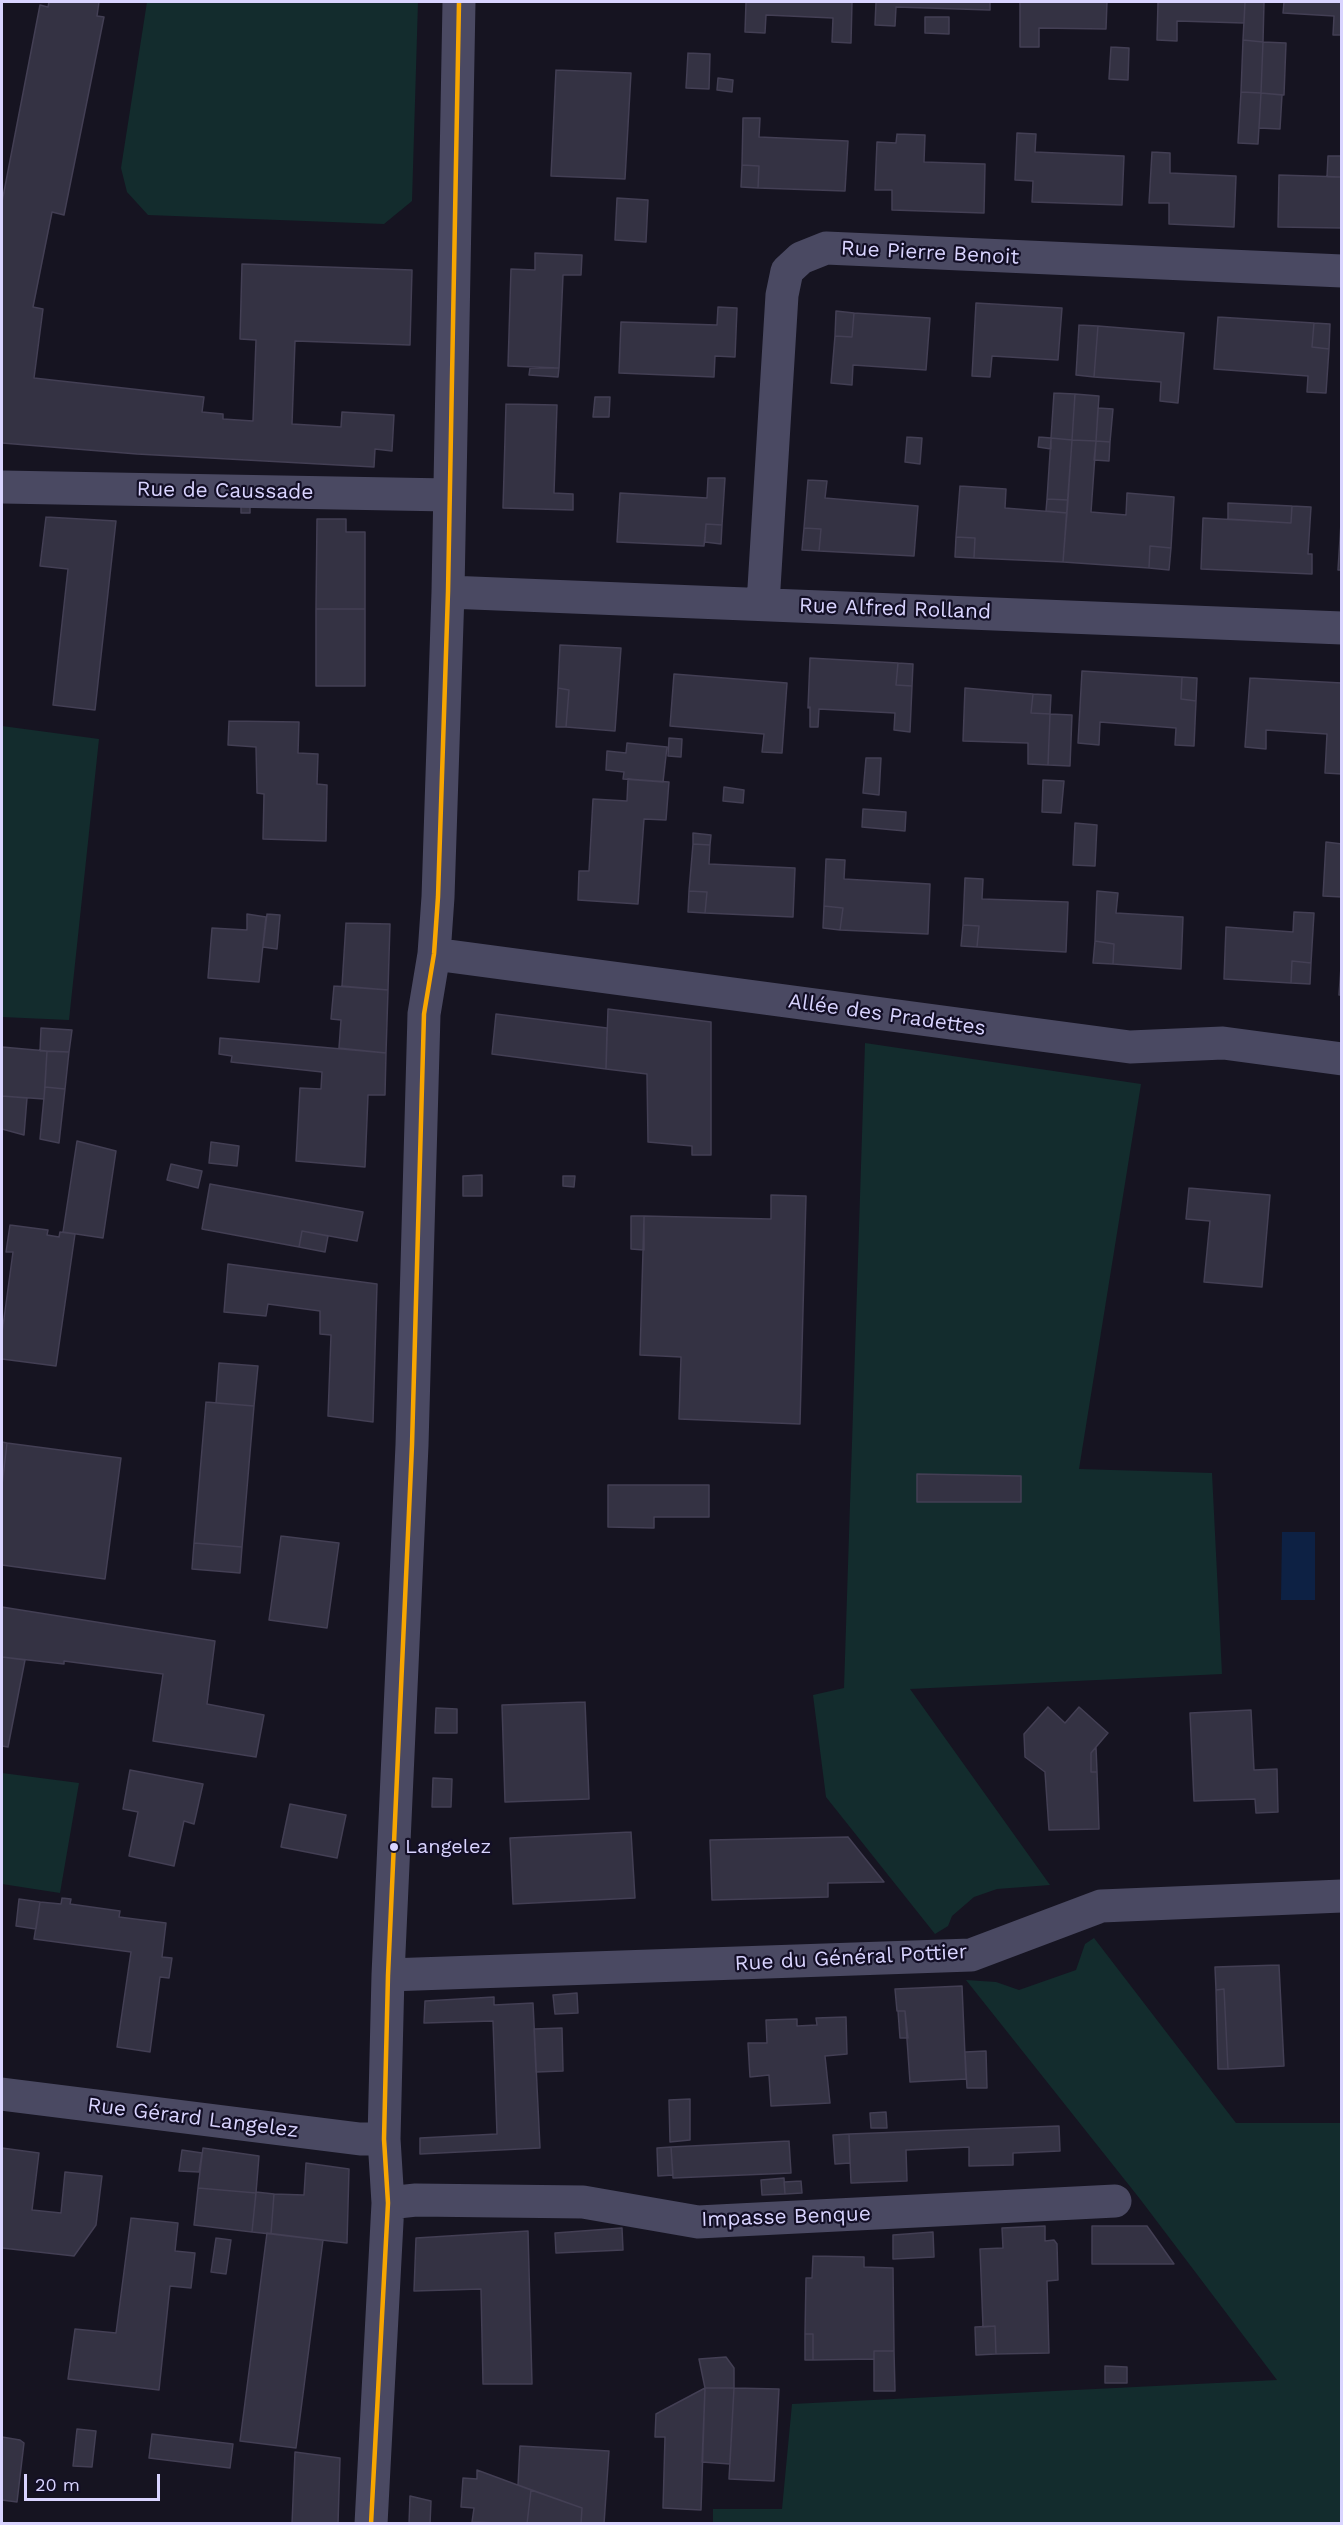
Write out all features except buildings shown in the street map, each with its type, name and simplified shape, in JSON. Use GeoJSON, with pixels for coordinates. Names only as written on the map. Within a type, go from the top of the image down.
{"type":"FeatureCollection","features":[{"type":"Feature","properties":{"kind":"street"},"geometry":{"type":"LineString","coordinates":[[371,2523],[388,2203],[384,2139],[388,1975],[412,1445],[424,1014],[434,954],[438,897],[448,592],[459,2]]}},
{"type":"Feature","properties":{"kind":"street","name":"Rue Pierre Benoit"},"geometry":{"type":"LineString","coordinates":[[764,604],[782,295],[787,271],[801,258],[826,248],[1341,271]]}},
{"type":"Feature","properties":{"kind":"street","name":"Rue de Caussade"},"geometry":{"type":"LineString","coordinates":[[2,487],[449,495]]}},
{"type":"Feature","properties":{"kind":"street","name":"Rue Alfred Rolland"},"geometry":{"type":"LineString","coordinates":[[448,592],[1341,628]]}},
{"type":"Feature","properties":{"kind":"street","name":"Allée des Pradettes"},"geometry":{"type":"LineString","coordinates":[[434,954],[1130,1047],[1223,1043],[1341,1059]]}},
{"type":"Feature","properties":{"kind":"street","name":"Rue du Général Pottier"},"geometry":{"type":"LineString","coordinates":[[388,1975],[971,1955],[1101,1906],[1341,1896]]}},
{"type":"Feature","properties":{"kind":"street","name":"Rue Gérard Langelez"},"geometry":{"type":"LineString","coordinates":[[2,2094],[360,2139],[384,2139]]}},
{"type":"Feature","properties":{"kind":"street","name":"Impasse Benque"},"geometry":{"type":"LineString","coordinates":[[388,2203],[416,2200],[583,2202],[698,2222],[1115,2201]]}},
{"type":"Feature","properties":{"kind":"green space"},"geometry":{"type":"Polygon","coordinates":[[[147,2],[418,2],[412,201],[384,224],[148,215],[127,192],[121,168],[147,2]]]}},
{"type":"Feature","properties":{"kind":"green space"},"geometry":{"type":"Polygon","coordinates":[[[2,726],[99,739],[69,1020],[2,1017],[2,726]]]}},
{"type":"Feature","properties":{"kind":"green space"},"geometry":{"type":"Polygon","coordinates":[[[865,1043],[1141,1084],[1079,1469],[1212,1473],[1222,1674],[910,1689],[1050,1885],[997,1889],[974,1897],[952,1916],[948,1926],[935,1934],[826,1797],[813,1695],[844,1688],[865,1043]]]}},
{"type":"Feature","properties":{"kind":"green space"},"geometry":{"type":"Polygon","coordinates":[[[2,1773],[79,1783],[60,1893],[2,1884],[2,1773]]]}},
{"type":"Feature","properties":{"kind":"green space"},"geometry":{"type":"Polygon","coordinates":[[[1094,1938],[1236,2123],[1341,2123],[1341,2523],[713,2523],[713,2509],[782,2509],[792,2404],[1277,2380],[1140,2199],[966,1980],[996,1982],[1019,1990],[1076,1970],[1085,1944],[1094,1938]]]}},
{"type":"Feature","properties":{"kind":"water"},"geometry":{"type":"Polygon","coordinates":[[[1282,1532],[1315,1532],[1315,1600],[1281,1600],[1282,1532]]]}},
{"type":"Feature","properties":{"kind":"transit line"},"geometry":{"type":"LineString","coordinates":[[371,2524],[388,2203],[384,2139],[388,1975],[412,1445],[424,1014],[434,954],[438,897],[448,592],[459,2]]}},
{"type":"Feature","properties":{"kind":"place","name":"Langelez"},"geometry":{"type":"Point","coordinates":[394,1847]}}]}
